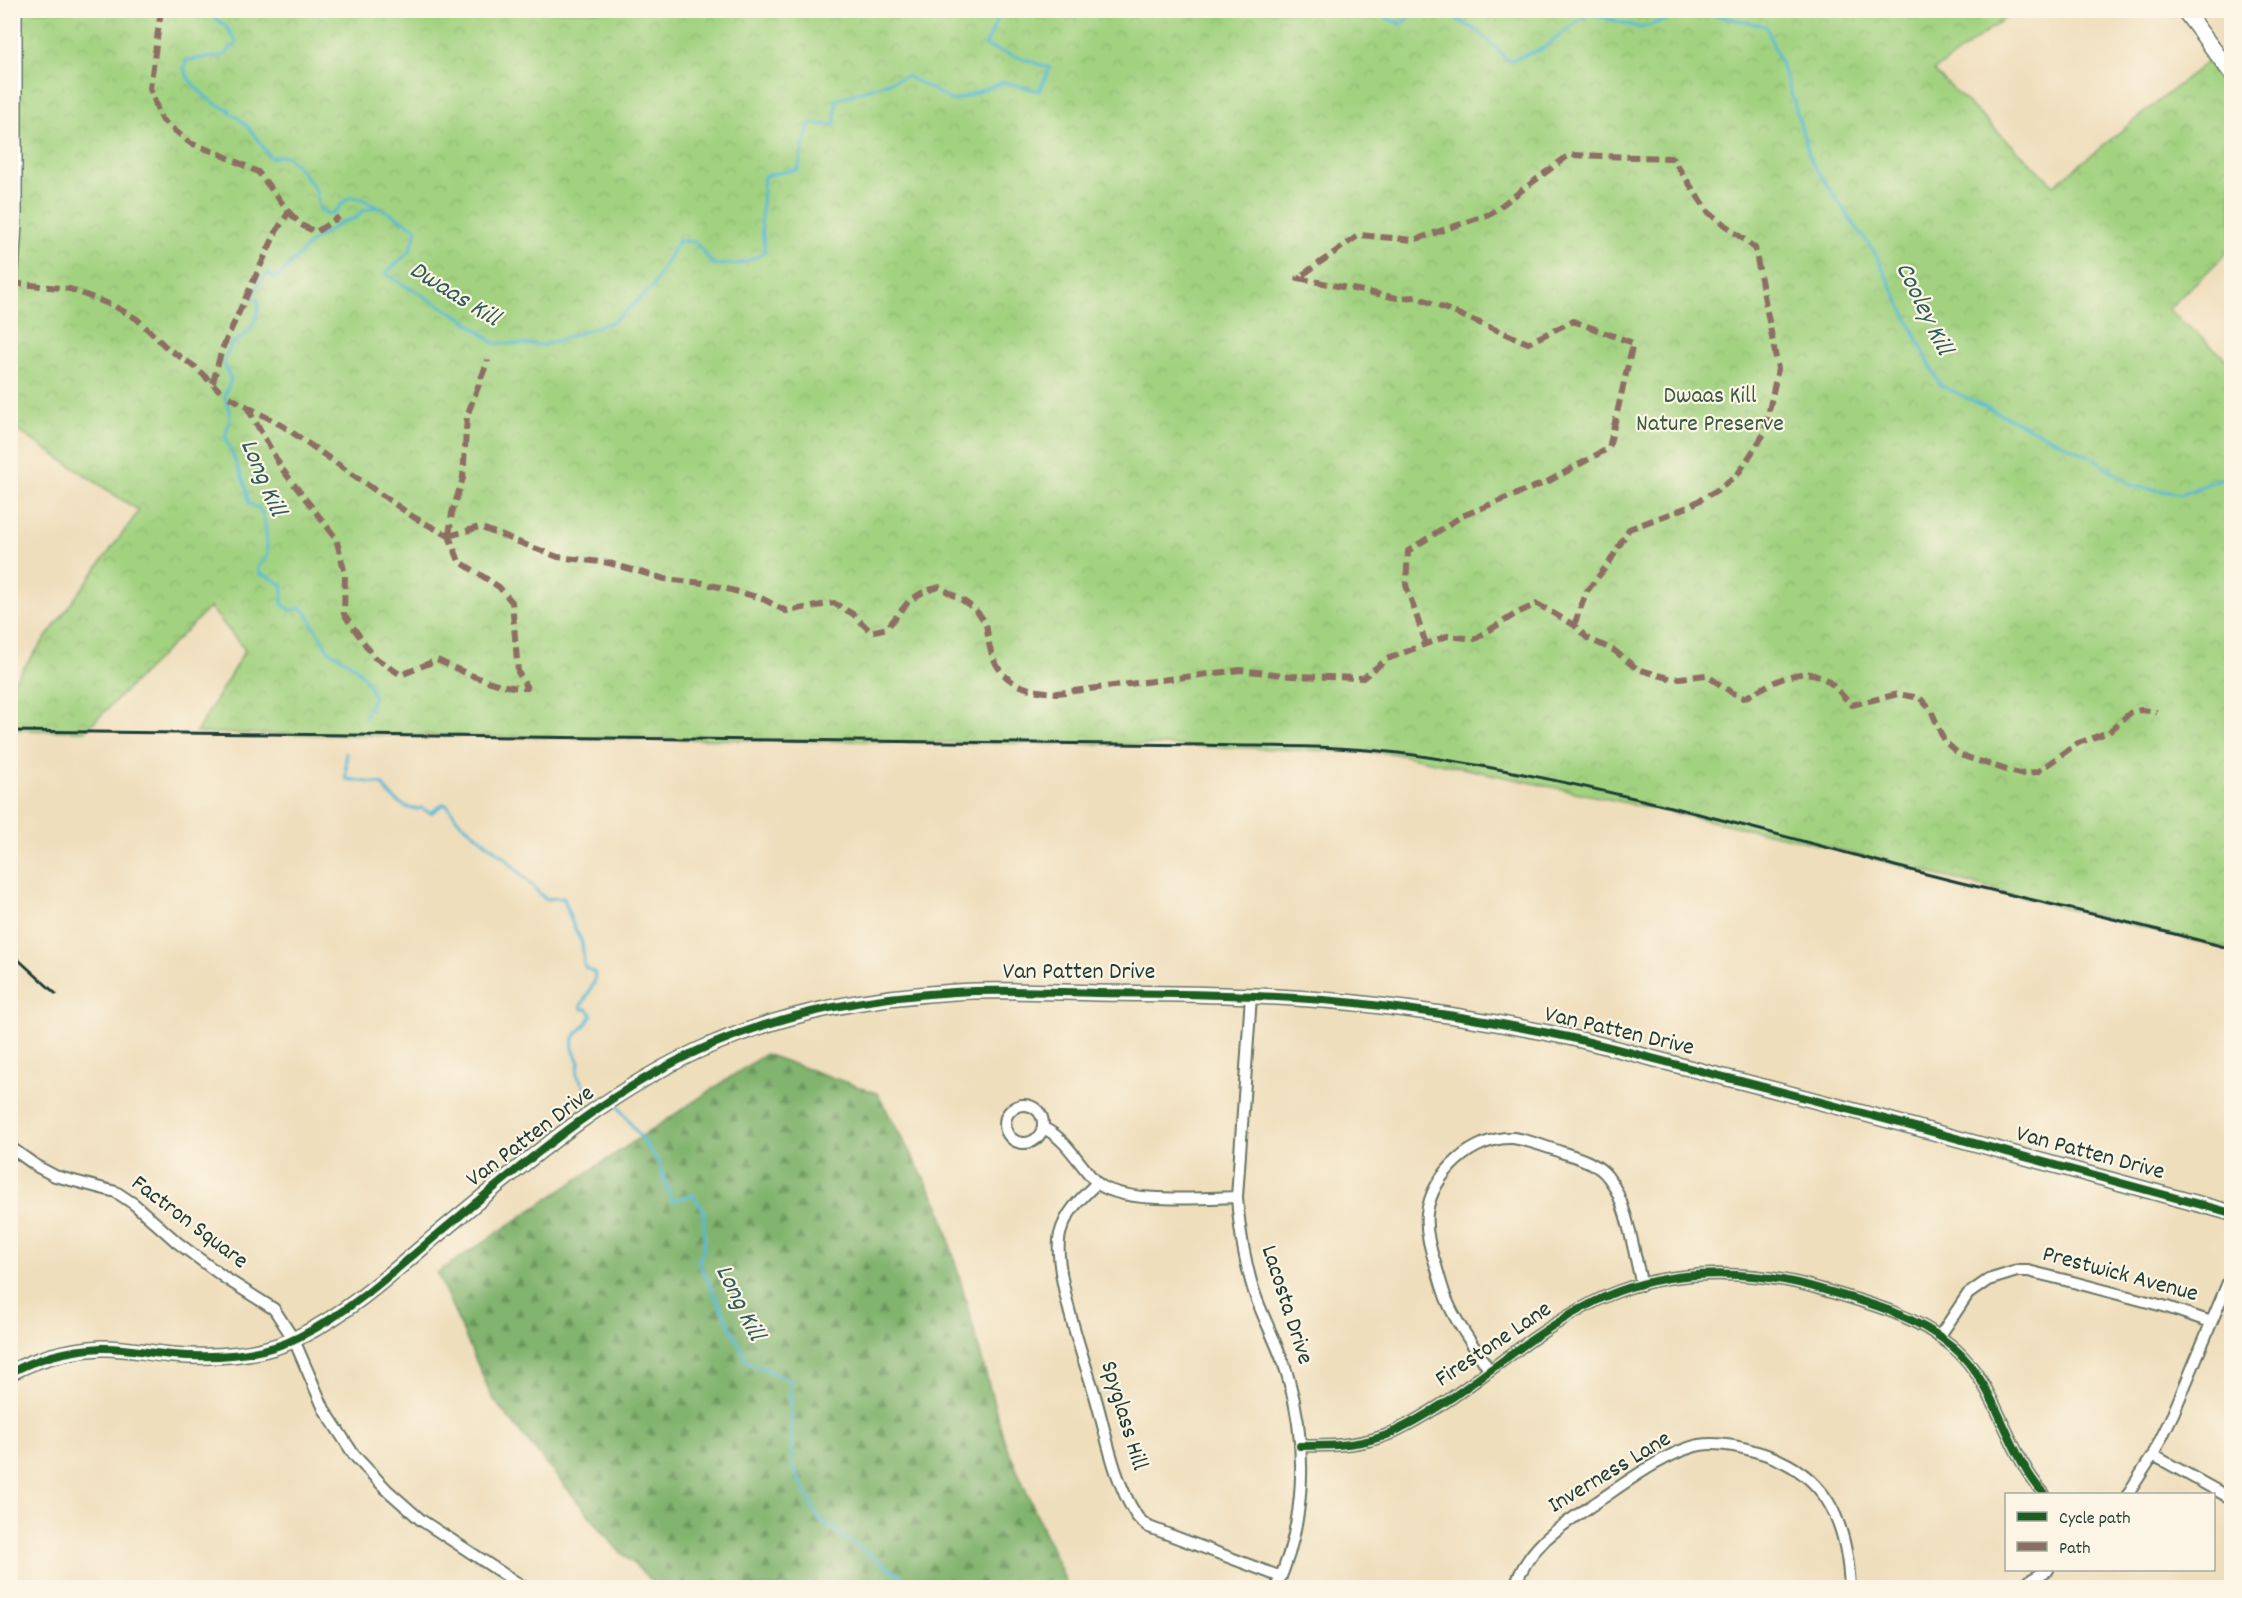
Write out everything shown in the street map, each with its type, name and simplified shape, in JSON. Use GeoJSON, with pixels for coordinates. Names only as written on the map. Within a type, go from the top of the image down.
{"type":"FeatureCollection","features":[{"type":"Feature","properties":{"kind":"street"},"geometry":{"type":"LineString","coordinates":[[10,288],[14,224],[14,10]]}},
{"type":"Feature","properties":{"kind":"street"},"geometry":{"type":"LineString","coordinates":[[2184,10],[2232,74]]}},
{"type":"Feature","properties":{"kind":"street","name":"Van Patten Drive"},"geometry":{"type":"LineString","coordinates":[[10,1373],[23,1366],[63,1353],[105,1348],[176,1355],[223,1356],[250,1352],[294,1340],[342,1312],[514,1171],[619,1094],[673,1063],[713,1044],[779,1020],[840,1004],[960,991],[1198,993],[1251,996],[1382,1006],[1568,1037],[1911,1124],[2232,1213]]}},
{"type":"Feature","properties":{"kind":"street","name":"Lacosta Drive"},"geometry":{"type":"LineString","coordinates":[[1251,996],[1237,1197],[1239,1222],[1256,1297],[1288,1377],[1300,1446],[1300,1504],[1291,1549],[1276,1587]]}},
{"type":"Feature","properties":{"kind":"street"},"geometry":{"type":"LineString","coordinates":[[1043,1128],[1054,1135],[1097,1183],[1135,1197],[1191,1199],[1237,1197]]}},
{"type":"Feature","properties":{"kind":"street"},"geometry":{"type":"LineString","coordinates":[[1489,1370],[1448,1304],[1431,1252],[1427,1230],[1430,1200],[1438,1185],[1462,1155],[1474,1148],[1512,1138],[1575,1156],[1606,1174],[1614,1184],[1627,1221],[1641,1285]]}},
{"type":"Feature","properties":{"kind":"street","name":"Factron Square"},"geometry":{"type":"LineString","coordinates":[[10,1148],[55,1176],[116,1192],[225,1278],[274,1309],[294,1340],[324,1409],[354,1455],[387,1491],[421,1520],[525,1587]]}},
{"type":"Feature","properties":{"kind":"street","name":"Spyglass Hill"},"geometry":{"type":"LineString","coordinates":[[1097,1183],[1078,1200],[1068,1215],[1060,1235],[1058,1253],[1063,1283],[1114,1466],[1136,1516],[1149,1527],[1281,1577]]}},
{"type":"Feature","properties":{"kind":"street","name":"Prestwick Avenue"},"geometry":{"type":"LineString","coordinates":[[1939,1336],[1968,1294],[1988,1280],[2017,1271],[2028,1271],[2083,1284],[2167,1307],[2211,1322]]}},
{"type":"Feature","properties":{"kind":"street"},"geometry":{"type":"LineString","coordinates":[[2129,1493],[2153,1455],[2173,1414],[2232,1273]]}},
{"type":"Feature","properties":{"kind":"street","name":"Firestone Lane"},"geometry":{"type":"LineString","coordinates":[[1300,1446],[1345,1445],[1384,1437],[1425,1416],[1541,1333],[1597,1301],[1620,1291],[1675,1278],[1699,1275],[1739,1275],[1799,1282],[1880,1306],[1905,1316],[1953,1346],[1974,1369],[1987,1389],[2016,1452],[2043,1493]]}},
{"type":"Feature","properties":{"kind":"street","name":"Inverness Lane"},"geometry":{"type":"LineString","coordinates":[[1514,1587],[1520,1570],[1538,1545],[1555,1530],[1675,1453],[1701,1445],[1721,1444],[1742,1447],[1779,1460],[1805,1475],[1822,1491],[1833,1508],[1843,1537],[1850,1587]]}},
{"type":"Feature","properties":{"kind":"street"},"geometry":{"type":"LineString","coordinates":[[2153,1455],[2232,1499]]}},
{"type":"Feature","properties":{"kind":"street"},"geometry":{"type":"LineString","coordinates":[[2017,1587],[2045,1571]]}},
{"type":"Feature","properties":{"kind":"green space","name":"Dwaas Kill Nature Preserve"},"geometry":{"type":"Polygon","coordinates":[[[16,11],[2015,11],[1934,71],[2054,185],[2217,54],[2231,74],[2231,249],[2168,309],[2231,363],[2231,950],[1796,839],[1392,753],[1163,745],[196,733],[245,650],[210,607],[85,731],[11,730],[11,685],[139,511],[11,426],[10,279],[16,11]]]}},
{"type":"Feature","properties":{"kind":"green space"},"geometry":{"type":"Polygon","coordinates":[[[765,1054],[877,1093],[940,1207],[1004,1440],[1068,1587],[659,1587],[617,1549],[493,1399],[437,1273],[765,1054]]]}},
{"type":"Feature","properties":{"kind":"waterway","name":"Dwaas Kill"},"geometry":{"type":"LineString","coordinates":[[212,10],[212,16],[226,26],[237,43],[223,56],[187,60],[184,68],[197,89],[216,104],[230,110],[230,113],[243,122],[271,158],[288,157],[313,187],[322,211],[331,214],[344,201],[352,197],[384,210],[417,229],[410,251],[385,274],[464,319],[494,343],[544,345],[614,321],[652,288],[678,241],[695,242],[714,265],[740,264],[765,253],[761,221],[764,176],[798,169],[809,124],[835,125],[836,100],[907,76],[953,101],[1004,82],[1039,91],[1050,68],[985,46],[1002,10]]}},
{"type":"Feature","properties":{"kind":"waterway","name":"Dwaas Kill"},"geometry":{"type":"LineString","coordinates":[[1389,10],[1386,18],[1401,24],[1418,10]]}},
{"type":"Feature","properties":{"kind":"waterway","name":"Cooley Kill"},"geometry":{"type":"LineString","coordinates":[[1441,10],[1479,32],[1509,61],[1542,49],[1588,13],[1641,28],[1694,11],[1766,26],[1789,86],[1811,161],[1875,253],[1940,385],[2095,459],[2133,486],[2182,494],[2232,474]]}},
{"type":"Feature","properties":{"kind":"waterway","name":"Long Kill"},"geometry":{"type":"LineString","coordinates":[[365,717],[374,696],[364,677],[353,665],[328,650],[305,611],[300,608],[291,610],[282,604],[283,585],[259,574],[258,567],[267,557],[265,523],[261,511],[249,504],[246,487],[225,437],[230,411],[224,397],[231,379],[223,362],[233,342],[244,336],[255,320],[259,301],[253,297],[262,278],[268,273],[274,278],[279,277],[311,242],[342,222],[356,218],[362,211],[376,207]]}},
{"type":"Feature","properties":{"kind":"waterway","name":"Long Kill"},"geometry":{"type":"LineString","coordinates":[[346,753],[346,779],[382,784],[393,798],[410,808],[421,808],[431,813],[443,804],[448,806],[458,820],[505,858],[545,899],[564,898],[582,943],[584,964],[586,968],[595,973],[594,983],[581,1006],[582,1009],[587,1009],[592,1014],[573,1039],[574,1052],[579,1062],[577,1075],[587,1091]]}},
{"type":"Feature","properties":{"kind":"waterway","name":"Long Kill"},"geometry":{"type":"LineString","coordinates":[[618,1106],[658,1161],[672,1201],[693,1195],[704,1210],[704,1248],[698,1261],[747,1361],[790,1380],[792,1465],[819,1519],[917,1588]]}},
{"type":"Feature","properties":{"kind":"railway"},"geometry":{"type":"LineString","coordinates":[[10,731],[1203,745],[1335,748],[1388,752],[1476,765],[1660,804],[1944,879],[2232,949]]}},
{"type":"Feature","properties":{"kind":"railway"},"geometry":{"type":"LineString","coordinates":[[10,952],[56,994]]}},
{"type":"Feature","properties":{"kind":"marked path"},"geometry":{"type":"LineString","coordinates":[[161,10],[150,88],[161,119],[190,143],[258,172],[289,212],[277,230],[222,349],[212,386]]}},
{"type":"Feature","properties":{"kind":"marked path"},"geometry":{"type":"LineString","coordinates":[[1426,644],[1406,585],[1408,551],[1462,516],[1549,481],[1609,448],[1633,343],[1573,321],[1528,343],[1417,297],[1397,298],[1298,278],[1359,235],[1414,240],[1490,214],[1569,155],[1672,158],[1708,212],[1755,248],[1778,369],[1764,434],[1738,474],[1688,507],[1629,529],[1609,563],[1587,591],[1574,625]]}},
{"type":"Feature","properties":{"kind":"marked path"},"geometry":{"type":"LineString","coordinates":[[289,212],[301,225],[316,232],[339,217]]}},
{"type":"Feature","properties":{"kind":"marked path"},"geometry":{"type":"LineString","coordinates":[[11,283],[70,289],[114,306],[137,319],[167,348],[194,366],[220,391]]}},
{"type":"Feature","properties":{"kind":"marked path"},"geometry":{"type":"LineString","coordinates":[[449,536],[452,513],[463,478],[467,416],[488,360]]}},
{"type":"Feature","properties":{"kind":"marked path"},"geometry":{"type":"LineString","coordinates":[[229,397],[283,426],[415,518],[449,536]]}},
{"type":"Feature","properties":{"kind":"marked path"},"geometry":{"type":"LineString","coordinates":[[247,407],[282,469],[336,538],[345,574],[344,614],[374,657],[401,675],[437,660],[492,683],[527,688],[518,672],[512,602],[499,587],[459,561],[449,536]]}},
{"type":"Feature","properties":{"kind":"marked path"},"geometry":{"type":"LineString","coordinates":[[449,536],[479,527],[558,557],[609,563],[665,579],[703,583],[761,598],[786,611],[834,603],[853,614],[871,632],[887,628],[909,601],[923,592],[939,587],[966,603],[983,619],[994,660],[1006,677],[1024,687],[1045,692],[1057,693],[1240,670],[1291,676],[1363,678],[1387,659],[1447,636],[1475,639],[1517,613],[1537,604],[1574,625],[1587,638],[1615,651],[1637,669],[1672,679],[1706,675],[1744,698],[1797,674],[1818,675],[1828,681],[1852,705],[1898,694],[1920,698],[1931,710],[1944,741],[1960,755],[2019,774],[2037,772],[2078,743],[2109,732],[2130,713],[2141,710],[2157,712]]}},
{"type":"Feature","properties":{"kind":"cycle path"},"geometry":{"type":"LineString","coordinates":[[10,1373],[42,1359],[89,1349],[110,1348],[172,1355],[220,1356],[237,1355],[284,1344],[317,1327],[352,1304],[566,1131],[638,1083],[675,1062],[742,1032],[802,1014],[862,1002],[924,994],[1026,991],[1274,997],[1345,1002],[1474,1019],[1611,1047],[2232,1213]]}},
{"type":"Feature","properties":{"kind":"cycle path"},"geometry":{"type":"LineString","coordinates":[[1300,1446],[1351,1444],[1393,1432],[1440,1405],[1559,1322],[1619,1291],[1669,1278],[1721,1274],[1748,1275],[1799,1283],[1858,1300],[1891,1311],[1938,1335],[1968,1362],[1980,1379],[2020,1458],[2043,1493]]}}]}
